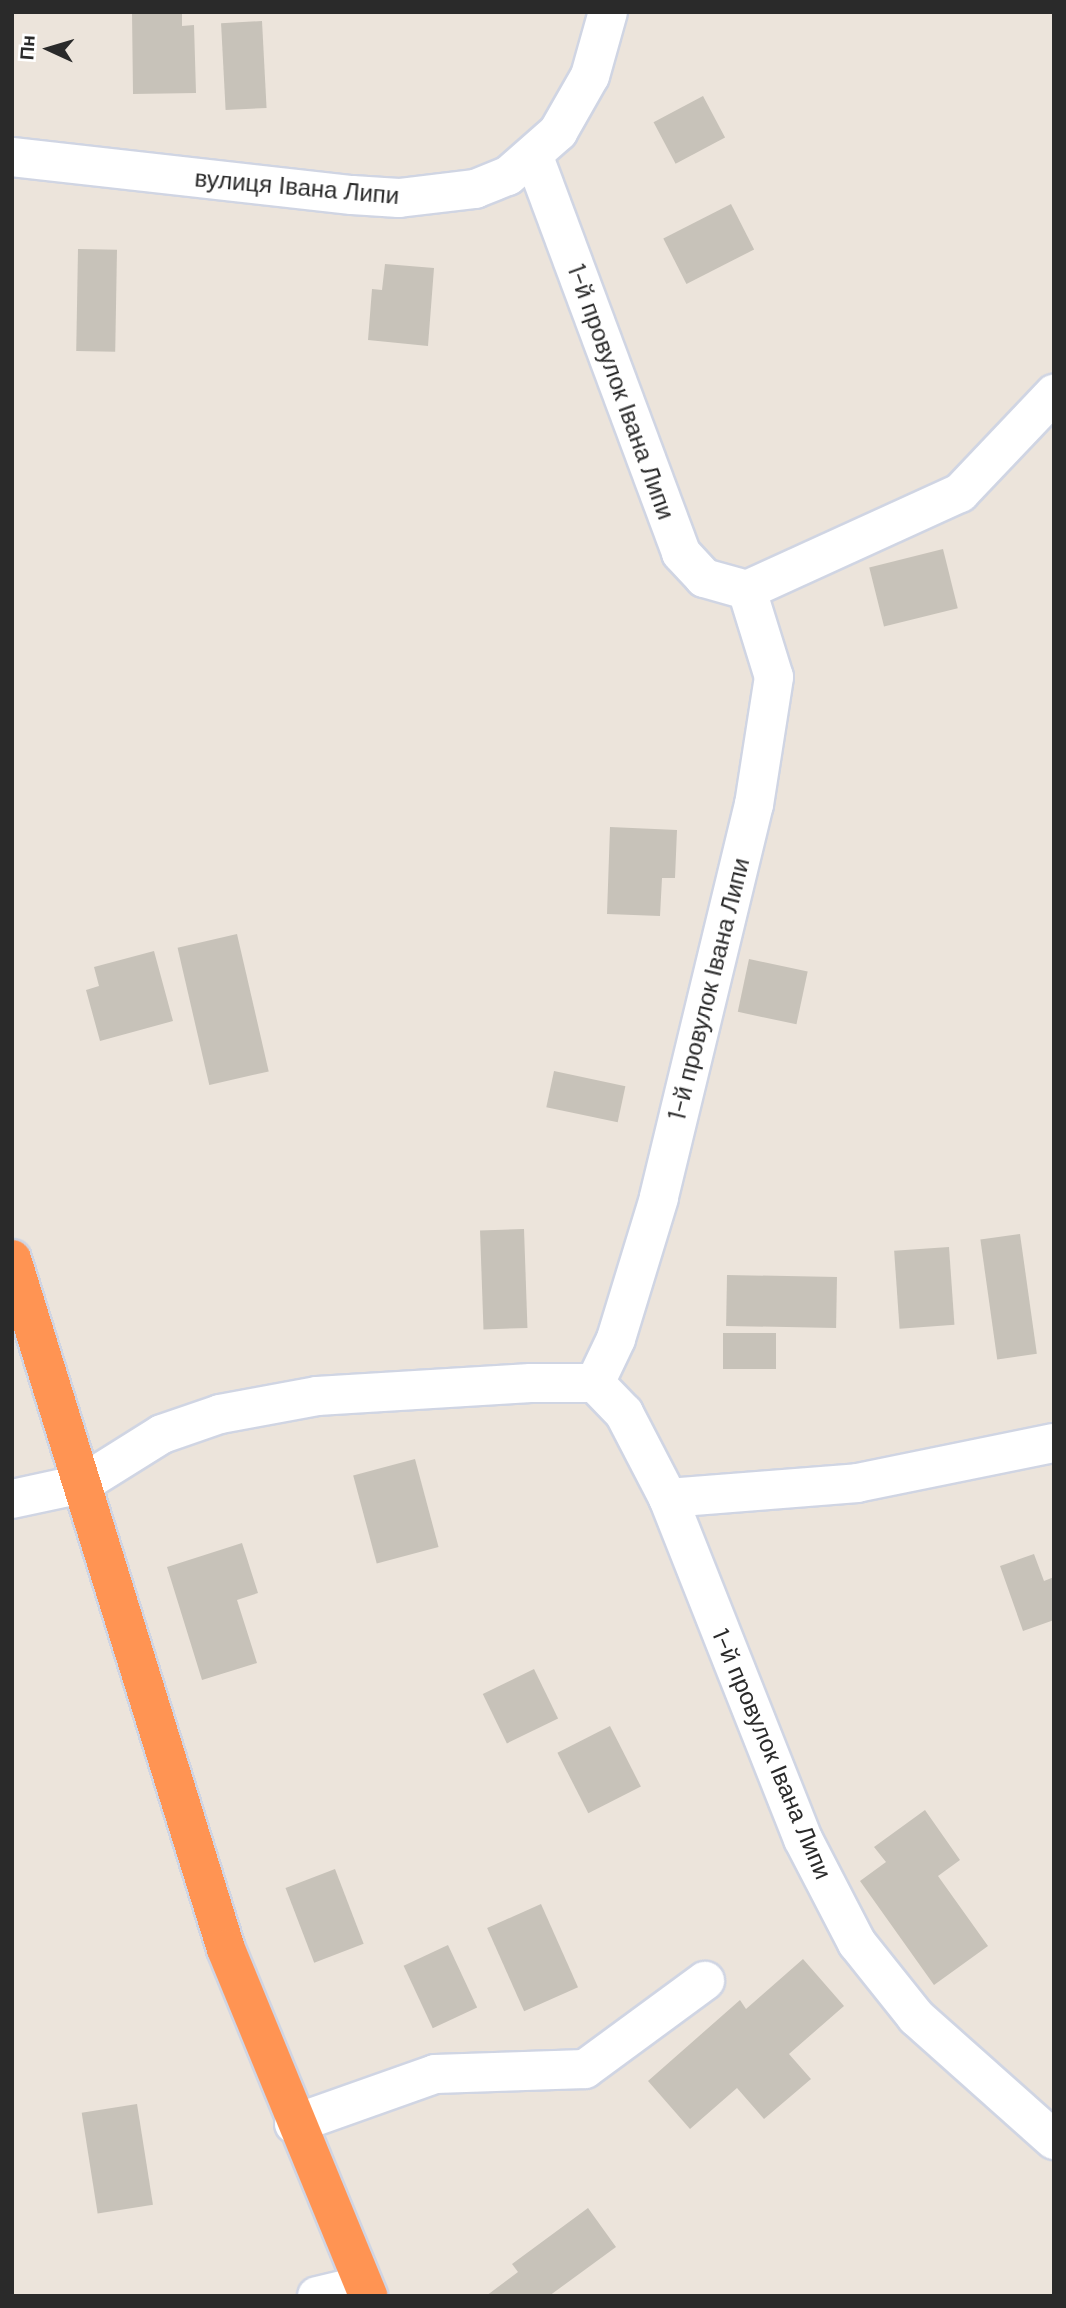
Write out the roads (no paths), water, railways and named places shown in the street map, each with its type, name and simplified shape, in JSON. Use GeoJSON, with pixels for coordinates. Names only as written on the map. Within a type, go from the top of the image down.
{"type":"FeatureCollection","features":[{"type":"Feature","properties":{"kind":"highway"},"geometry":{"type":"LineString","coordinates":[[12,1259],[226,1949],[294,2124],[366,2290]]}},
{"type":"Feature","properties":{"kind":"street","name":"вулиця Івана Липи"},"geometry":{"type":"LineString","coordinates":[[12,157],[399,198],[475,189],[534,157],[576,106],[608,12]]}},
{"type":"Feature","properties":{"kind":"street","name":"1-й провулок Івана Липи"},"geometry":{"type":"LineString","coordinates":[[534,157],[681,553],[704,578],[747,590],[774,677],[774,700],[659,1198],[616,1339],[595,1382],[624,1413],[668,1497],[803,1839],[856,1943],[916,2017],[1054,2140]]}},
{"type":"Feature","properties":{"kind":"street"},"geometry":{"type":"LineString","coordinates":[[747,590],[960,493],[1054,394]]}},
{"type":"Feature","properties":{"kind":"street"},"geometry":{"type":"LineString","coordinates":[[12,1499],[82,1484],[162,1434],[219,1414],[317,1396],[595,1382]]}},
{"type":"Feature","properties":{"kind":"street"},"geometry":{"type":"LineString","coordinates":[[668,1497],[857,1483],[1054,1443]]}},
{"type":"Feature","properties":{"kind":"street"},"geometry":{"type":"LineString","coordinates":[[294,2124],[435,2074],[585,2069],[705,1981]]}},
{"type":"Feature","properties":{"kind":"street"},"geometry":{"type":"LineString","coordinates":[[317,2296],[366,2290]]}}]}
